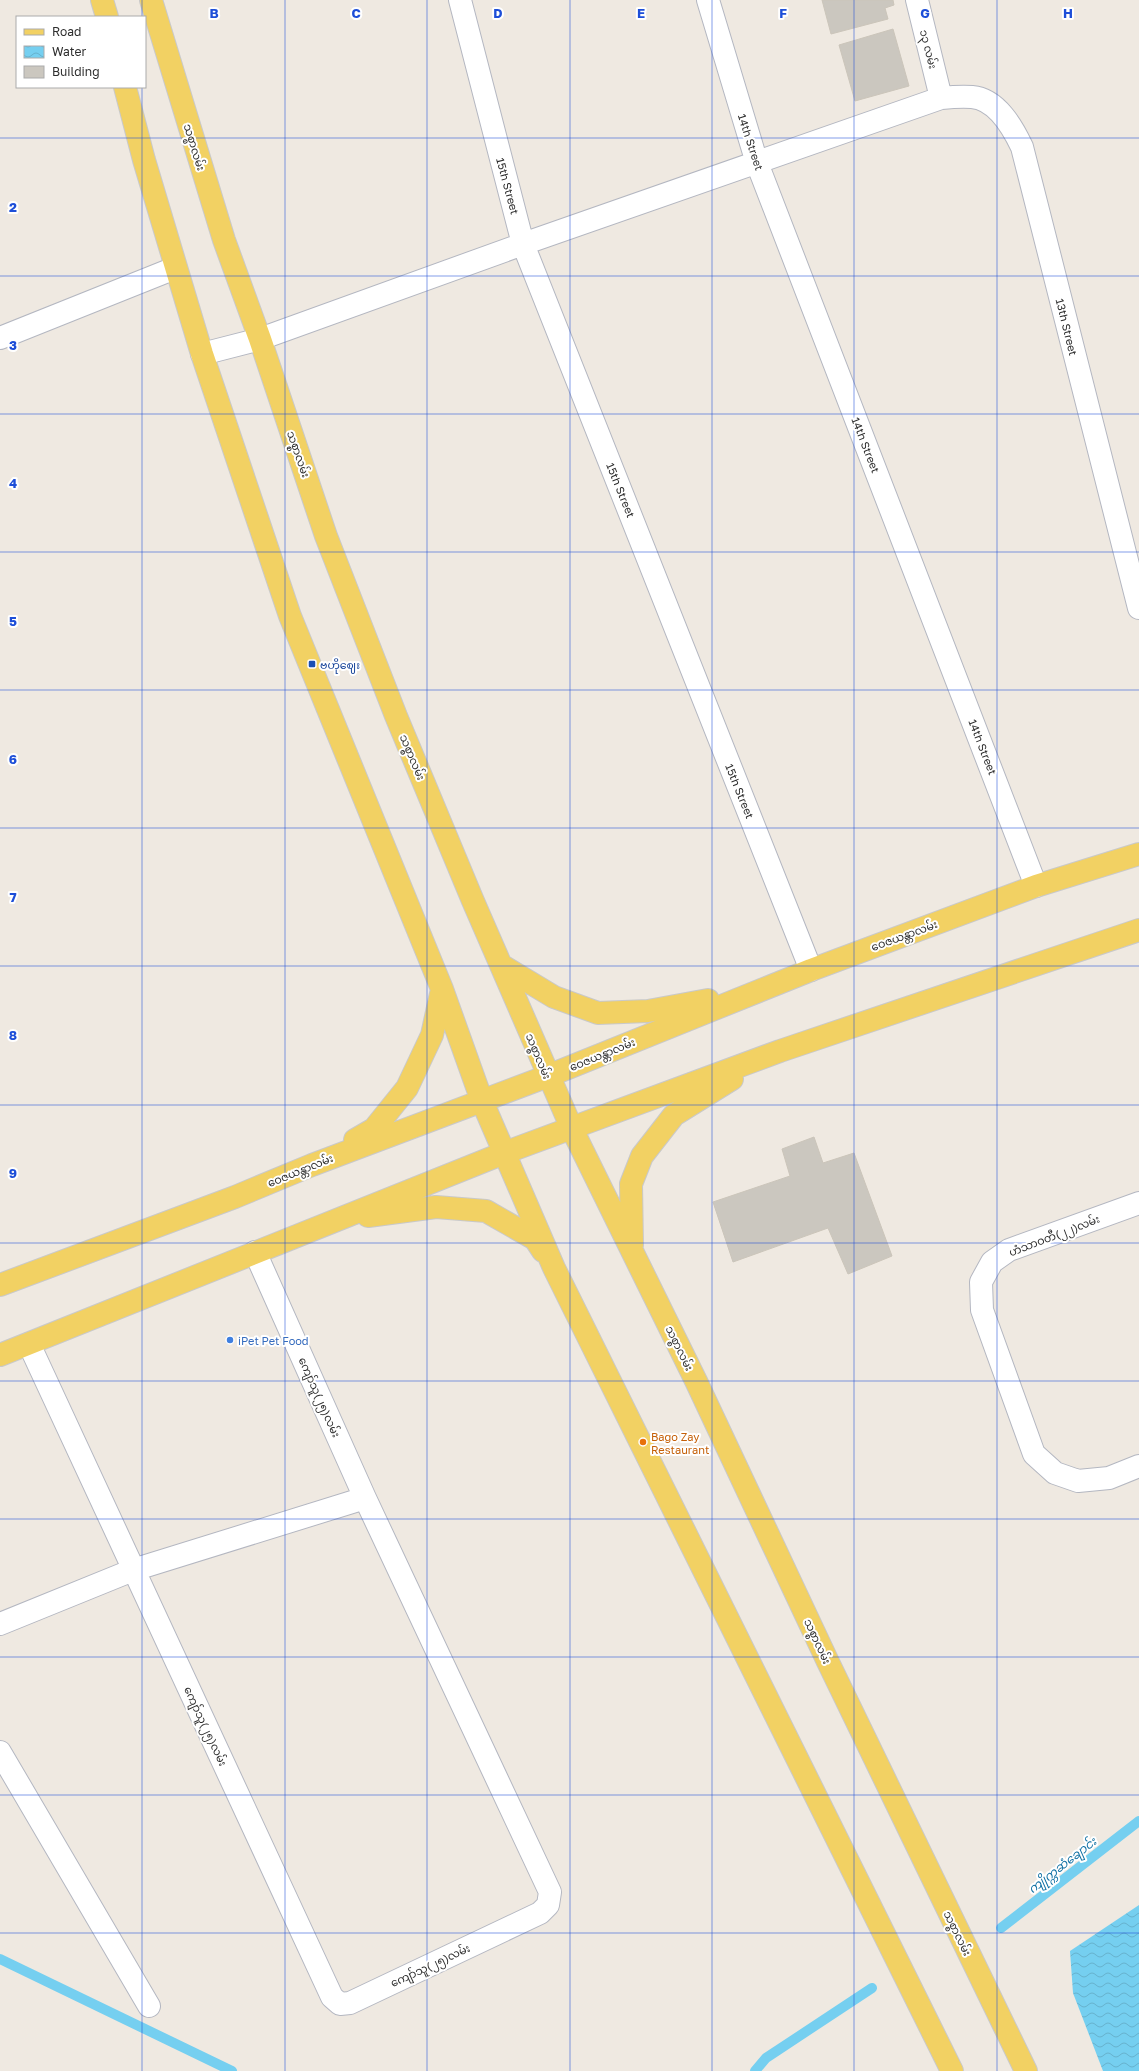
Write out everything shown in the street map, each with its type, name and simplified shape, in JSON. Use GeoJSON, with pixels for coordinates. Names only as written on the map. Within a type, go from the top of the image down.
{"type":"FeatureCollection","features":[{"type":"Feature","properties":{"kind":"main road"},"geometry":{"type":"LineString","coordinates":[[102,0],[106,16]]}},
{"type":"Feature","properties":{"kind":"main road","name":"သစ္စာလမ်း"},"geometry":{"type":"LineString","coordinates":[[151,0],[224,240],[260,339],[326,536],[399,724],[548,1076],[572,1129],[696,1381],[828,1662],[1026,2071]]}},
{"type":"Feature","properties":{"kind":"main road"},"geometry":{"type":"LineString","coordinates":[[125,88],[175,268],[202,354],[290,616],[442,989],[482,1101],[554,1268],[952,2071]]}},
{"type":"Feature","properties":{"kind":"main road","name":"ဝေဇယန္တာလမ်း"},"geometry":{"type":"LineString","coordinates":[[0,1285],[235,1197],[312,1165],[548,1076],[749,993],[1036,886],[1139,854]]}},
{"type":"Feature","properties":{"kind":"main road"},"geometry":{"type":"LineString","coordinates":[[0,1355],[504,1153],[780,1051],[1139,930]]}},
{"type":"Feature","properties":{"kind":"main road"},"geometry":{"type":"LineString","coordinates":[[501,964],[554,997],[598,1014],[648,1011],[749,993]]}},
{"type":"Feature","properties":{"kind":"main road"},"geometry":{"type":"LineString","coordinates":[[312,1165],[374,1129],[407,1088],[432,1035],[442,989]]}},
{"type":"Feature","properties":{"kind":"main road"},"geometry":{"type":"LineString","coordinates":[[632,1252],[631,1184],[642,1156],[674,1115],[780,1051]]}},
{"type":"Feature","properties":{"kind":"main road"},"geometry":{"type":"LineString","coordinates":[[335,1221],[436,1207],[486,1211],[535,1239],[554,1268]]}},
{"type":"Feature","properties":{"kind":"street","name":"15th Street"},"geometry":{"type":"LineString","coordinates":[[460,0],[523,244],[811,970]]}},
{"type":"Feature","properties":{"kind":"street","name":"14th Street"},"geometry":{"type":"LineString","coordinates":[[708,0],[757,163],[1036,886]]}},
{"type":"Feature","properties":{"kind":"street","name":"၁၃ လမ်း"},"geometry":{"type":"LineString","coordinates":[[917,0],[941,98]]}},
{"type":"Feature","properties":{"kind":"street","name":"13th Street"},"geometry":{"type":"LineString","coordinates":[[202,354],[260,339],[523,244],[941,98],[974,97],[994,106],[1012,125],[1022,147],[1139,608]]}},
{"type":"Feature","properties":{"kind":"street"},"geometry":{"type":"LineString","coordinates":[[0,338],[175,268]]}},
{"type":"Feature","properties":{"kind":"street","name":"ဟံသာဝတီ(၂၂)လမ်း"},"geometry":{"type":"LineString","coordinates":[[1139,1202],[1009,1250],[992,1262],[981,1282],[982,1310],[1034,1454],[1056,1472],[1078,1481],[1109,1478],[1139,1466]]}},
{"type":"Feature","properties":{"kind":"street","name":"ကျော်သူ(၂၅)လမ်း"},"geometry":{"type":"LineString","coordinates":[[29,1344],[332,1997],[340,2004],[350,2003],[540,1913],[548,1904],[550,1892],[365,1498],[255,1252]]}},
{"type":"Feature","properties":{"kind":"street"},"geometry":{"type":"LineString","coordinates":[[0,1624],[133,1570],[365,1498]]}},
{"type":"Feature","properties":{"kind":"street"},"geometry":{"type":"LineString","coordinates":[[0,1752],[149,2006]]}},
{"type":"Feature","properties":{"kind":"water"},"geometry":{"type":"Polygon","coordinates":[[[1139,1905],[1139,2071],[1103,2071],[1073,1993],[1070,1951],[1139,1905]]]}},
{"type":"Feature","properties":{"kind":"building"},"geometry":{"type":"Polygon","coordinates":[[[822,0],[893,0],[894,5],[885,8],[888,19],[831,34],[822,0]]]}},
{"type":"Feature","properties":{"kind":"building"},"geometry":{"type":"Polygon","coordinates":[[[893,29],[909,86],[855,101],[839,45],[893,29]]]}},
{"type":"Feature","properties":{"kind":"building"},"geometry":{"type":"Polygon","coordinates":[[[814,1137],[823,1163],[854,1153],[892,1256],[848,1274],[828,1228],[733,1262],[713,1202],[790,1176],[782,1149],[814,1137]]]}},
{"type":"Feature","properties":{"kind":"waterway","name":"ကျိုက္ကဆံချောင်း"},"geometry":{"type":"LineString","coordinates":[[1001,1928],[1139,1821]]}},
{"type":"Feature","properties":{"kind":"waterway"},"geometry":{"type":"LineString","coordinates":[[0,1959],[232,2071]]}},
{"type":"Feature","properties":{"kind":"waterway","name":"ကျိုက္ကဆံချောင်း"},"geometry":{"type":"LineString","coordinates":[[755,2071],[766,2058],[872,1988]]}},
{"type":"Feature","properties":{"kind":"place","name":"ဗဟိုဈေး"},"geometry":{"type":"Point","coordinates":[312,664]}},
{"type":"Feature","properties":{"kind":"place","name":"iPet Pet Food"},"geometry":{"type":"Point","coordinates":[230,1340]}},
{"type":"Feature","properties":{"kind":"place","name":"Bago Zay Restaurant"},"geometry":{"type":"Point","coordinates":[643,1442]}}]}
